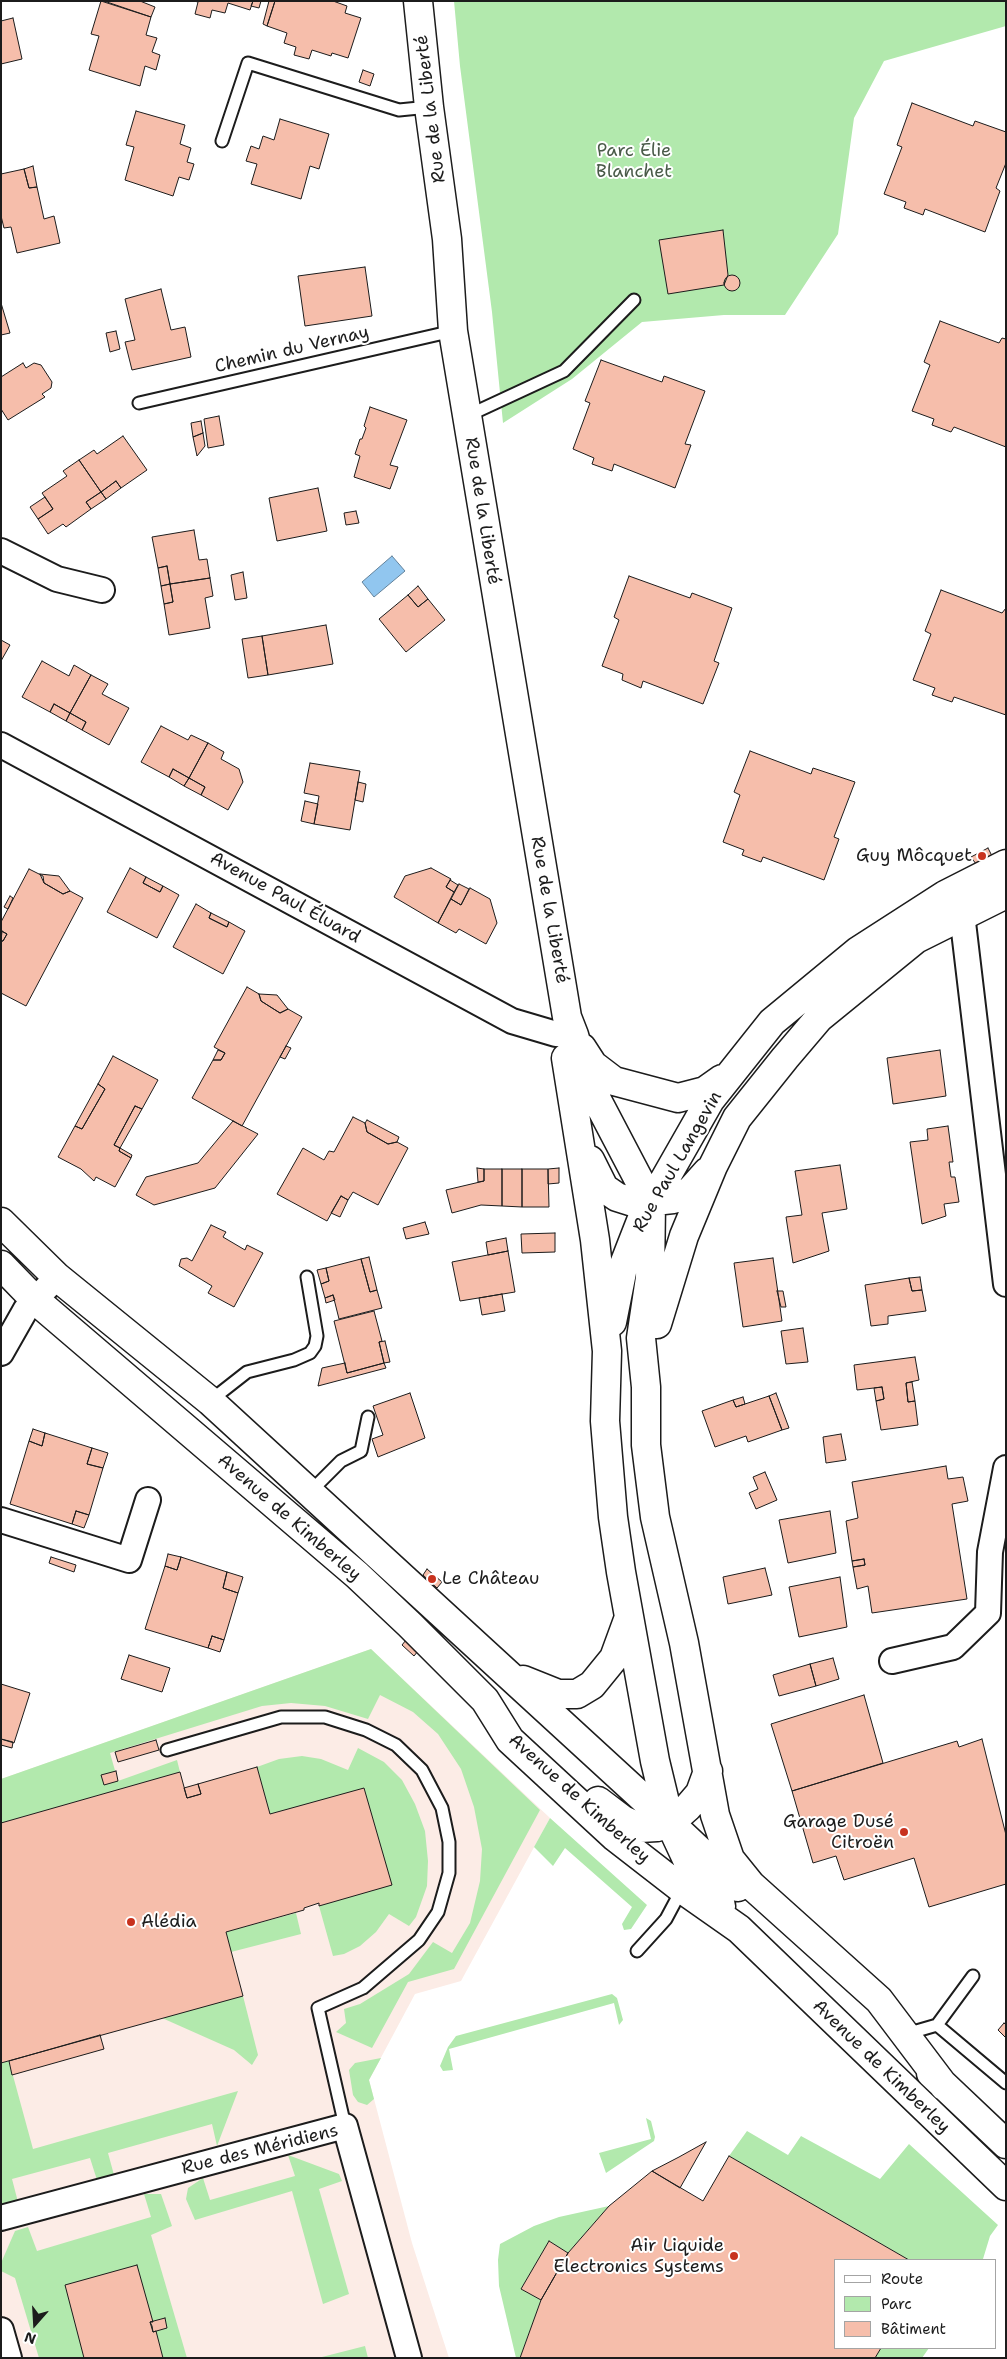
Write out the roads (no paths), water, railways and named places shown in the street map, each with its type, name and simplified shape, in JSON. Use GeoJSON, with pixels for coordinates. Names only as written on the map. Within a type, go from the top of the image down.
{"type":"FeatureCollection","features":[{"type":"Feature","properties":{"kind":"street","name":"Rue de la Liberté"},"geometry":{"type":"LineString","coordinates":[[418,1],[429,107],[447,239],[453,331],[568,1029],[576,1110],[595,1240],[607,1351]]}},
{"type":"Feature","properties":{"kind":"street"},"geometry":{"type":"LineString","coordinates":[[1,551],[57,579],[102,590]]}},
{"type":"Feature","properties":{"kind":"street","name":"Avenue Paul Éluard"},"geometry":{"type":"LineString","coordinates":[[1,744],[512,1021],[568,1029]]}},
{"type":"Feature","properties":{"kind":"street","name":"Rue Paul Langevin"},"geometry":{"type":"LineString","coordinates":[[646,1387],[657,1320],[684,1236],[713,1166],[737,1118],[819,1018],[953,905],[1006,864]]}},
{"type":"Feature","properties":{"kind":"street","name":"Rue Paul Langevin"},"geometry":{"type":"LineString","coordinates":[[607,1351],[623,1267],[641,1221],[710,1100],[772,1022],[858,951],[953,905],[1006,894]]}},
{"type":"Feature","properties":{"kind":"street"},"geometry":{"type":"LineString","coordinates":[[953,905],[1006,1284]]}},
{"type":"Feature","properties":{"kind":"street","name":"Rue de la Liberté"},"geometry":{"type":"LineString","coordinates":[[568,1029],[593,1065],[614,1081],[643,1090],[678,1098],[705,1091],[732,1073]]}},
{"type":"Feature","properties":{"kind":"street","name":"Rue de la Liberté"},"geometry":{"type":"LineString","coordinates":[[568,1029],[587,1081],[651,1202],[650,1278],[641,1338],[646,1387]]}},
{"type":"Feature","properties":{"kind":"street","name":"Rue de la Liberté"},"geometry":{"type":"LineString","coordinates":[[576,1110],[593,1168],[604,1188],[617,1197],[636,1203],[673,1200],[690,1191],[713,1166]]}},
{"type":"Feature","properties":{"kind":"street","name":"Avenue de Kimberley"},"geometry":{"type":"LineString","coordinates":[[1,1222],[57,1277],[210,1401],[310,1492],[670,1823],[1006,2144]]}},
{"type":"Feature","properties":{"kind":"street","name":"Avenue de Kimberley"},"geometry":{"type":"LineString","coordinates":[[1,1266],[34,1299],[357,1576],[410,1625],[485,1700],[510,1740],[615,1837],[682,1889],[739,1929],[1006,2186]]}},
{"type":"Feature","properties":{"kind":"street"},"geometry":{"type":"LineString","coordinates":[[1,1353],[15,1326],[34,1299],[57,1277]]}},
{"type":"Feature","properties":{"kind":"street"},"geometry":{"type":"LineString","coordinates":[[607,1351],[605,1421],[613,1517],[655,1761],[670,1823],[690,1868],[739,1929]]}},
{"type":"Feature","properties":{"kind":"street"},"geometry":{"type":"LineString","coordinates":[[646,1387],[646,1445],[655,1517],[684,1643],[715,1815],[730,1859],[751,1885],[879,2000],[944,2086]]}},
{"type":"Feature","properties":{"kind":"street"},"geometry":{"type":"LineString","coordinates":[[892,1661],[953,1647],[988,1613],[990,1552],[1006,1468]]}},
{"type":"Feature","properties":{"kind":"street"},"geometry":{"type":"LineString","coordinates":[[1,1520],[129,1560],[148,1500]]}},
{"type":"Feature","properties":{"kind":"street"},"geometry":{"type":"LineString","coordinates":[[508,1674],[558,1694],[577,1694],[592,1685],[614,1658],[629,1616]]}},
{"type":"Feature","properties":{"kind":"street"},"geometry":{"type":"LineString","coordinates":[[485,1700],[605,1807],[623,1820],[640,1828],[657,1828],[670,1823],[700,1792],[708,1771]]}},
{"type":"Feature","properties":{"kind":"street","name":"Rue des Méridiens"},"geometry":{"type":"LineString","coordinates":[[1,2218],[345,2126],[409,2358]]}},
{"type":"Feature","properties":{"kind":"street"},"geometry":{"type":"LineString","coordinates":[[1,2330],[9,2358]]}},
{"type":"Feature","properties":{"kind":"lane"},"geometry":{"type":"LineString","coordinates":[[222,142],[248,63],[399,110],[429,107]]}},
{"type":"Feature","properties":{"kind":"lane"},"geometry":{"type":"LineString","coordinates":[[467,416],[564,371],[634,300]]}},
{"type":"Feature","properties":{"kind":"lane","name":"Chemin du Vernay"},"geometry":{"type":"LineString","coordinates":[[139,403],[453,331]]}},
{"type":"Feature","properties":{"kind":"lane"},"geometry":{"type":"LineString","coordinates":[[210,1401],[247,1372],[294,1360],[310,1353],[315,1346],[317,1329],[307,1277]]}},
{"type":"Feature","properties":{"kind":"lane"},"geometry":{"type":"LineString","coordinates":[[310,1492],[341,1461],[361,1451],[368,1417]]}},
{"type":"Feature","properties":{"kind":"lane"},"geometry":{"type":"LineString","coordinates":[[167,1750],[281,1717],[325,1717],[366,1730],[396,1745],[422,1770],[442,1808],[449,1842],[449,1873],[438,1912],[419,1940],[363,1988],[318,2008],[345,2126]]}},
{"type":"Feature","properties":{"kind":"lane"},"geometry":{"type":"LineString","coordinates":[[637,1951],[666,1919],[682,1889]]}},
{"type":"Feature","properties":{"kind":"lane"},"geometry":{"type":"LineString","coordinates":[[906,2034],[937,2025],[973,1976]]}},
{"type":"Feature","properties":{"kind":"lane"},"geometry":{"type":"LineString","coordinates":[[937,2025],[1006,2084]]}},
{"type":"Feature","properties":{"kind":"water"},"geometry":{"type":"Polygon","coordinates":[[[392,556],[405,571],[374,597],[362,582],[392,556]]]}},
{"type":"Feature","properties":{"kind":"place","name":"Guy Môcquet"},"geometry":{"type":"Point","coordinates":[982,856]}},
{"type":"Feature","properties":{"kind":"place","name":"Le Château"},"geometry":{"type":"Point","coordinates":[432,1579]}},
{"type":"Feature","properties":{"kind":"place","name":"Garage Dusé Citroën"},"geometry":{"type":"Point","coordinates":[904,1832]}},
{"type":"Feature","properties":{"kind":"place","name":"Alédia"},"geometry":{"type":"Point","coordinates":[131,1922]}},
{"type":"Feature","properties":{"kind":"place","name":"Air Liquide Electronics Systems"},"geometry":{"type":"Point","coordinates":[734,2256]}},
{"type":"Feature","properties":{"kind":"park label","name":"Parc Élie Blanchet"},"geometry":{"type":"Point","coordinates":[634,161]}}]}
